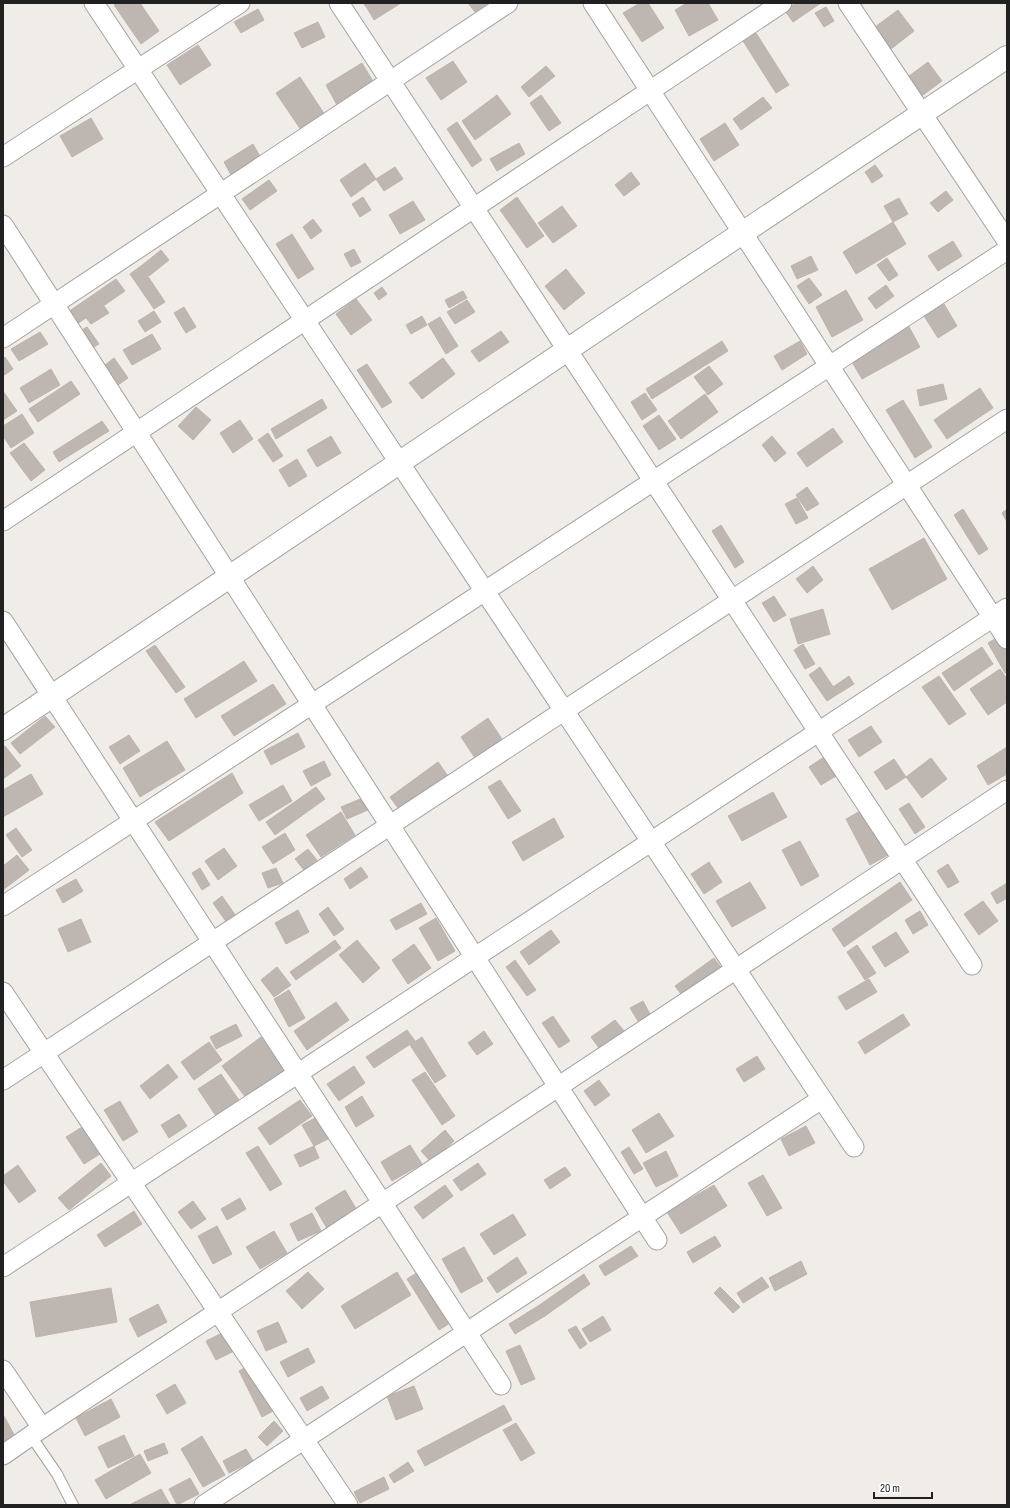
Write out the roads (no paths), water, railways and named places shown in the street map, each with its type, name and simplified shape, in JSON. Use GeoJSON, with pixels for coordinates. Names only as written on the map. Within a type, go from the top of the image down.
{"type":"FeatureCollection","features":[{"type":"Feature","properties":{"kind":"street"},"geometry":{"type":"LineString","coordinates":[[94,3],[854,1147]]}},
{"type":"Feature","properties":{"kind":"street"},"geometry":{"type":"LineString","coordinates":[[3,157],[240,3]]}},
{"type":"Feature","properties":{"kind":"street"},"geometry":{"type":"LineString","coordinates":[[339,3],[972,965]]}},
{"type":"Feature","properties":{"kind":"street"},"geometry":{"type":"LineString","coordinates":[[3,338],[508,3]]}},
{"type":"Feature","properties":{"kind":"street"},"geometry":{"type":"LineString","coordinates":[[592,3],[907,485],[1000,613],[1007,639]]}},
{"type":"Feature","properties":{"kind":"street"},"geometry":{"type":"LineString","coordinates":[[3,521],[782,3]]}},
{"type":"Feature","properties":{"kind":"street"},"geometry":{"type":"LineString","coordinates":[[848,3],[1007,241]]}},
{"type":"Feature","properties":{"kind":"street"},"geometry":{"type":"LineString","coordinates":[[3,729],[567,350],[1007,57]]}},
{"type":"Feature","properties":{"kind":"street"},"geometry":{"type":"LineString","coordinates":[[3,225],[657,1240]]}},
{"type":"Feature","properties":{"kind":"street"},"geometry":{"type":"LineString","coordinates":[[3,906],[1007,250]]}},
{"type":"Feature","properties":{"kind":"street"},"geometry":{"type":"LineString","coordinates":[[3,1080],[1007,419]]}},
{"type":"Feature","properties":{"kind":"street"},"geometry":{"type":"LineString","coordinates":[[3,1267],[1000,613]]}},
{"type":"Feature","properties":{"kind":"street"},"geometry":{"type":"LineString","coordinates":[[3,621],[501,1385]]}},
{"type":"Feature","properties":{"kind":"street"},"geometry":{"type":"LineString","coordinates":[[3,1455],[1007,790]]}},
{"type":"Feature","properties":{"kind":"street"},"geometry":{"type":"LineString","coordinates":[[3,992],[348,1505]]}},
{"type":"Feature","properties":{"kind":"street"},"geometry":{"type":"LineString","coordinates":[[204,1505],[814,1104]]}},
{"type":"Feature","properties":{"kind":"street"},"geometry":{"type":"LineString","coordinates":[[3,1370],[36,1432]]}},
{"type":"Feature","properties":{"kind":"lane"},"geometry":{"type":"LineString","coordinates":[[36,1432],[74,1505]]}}]}
